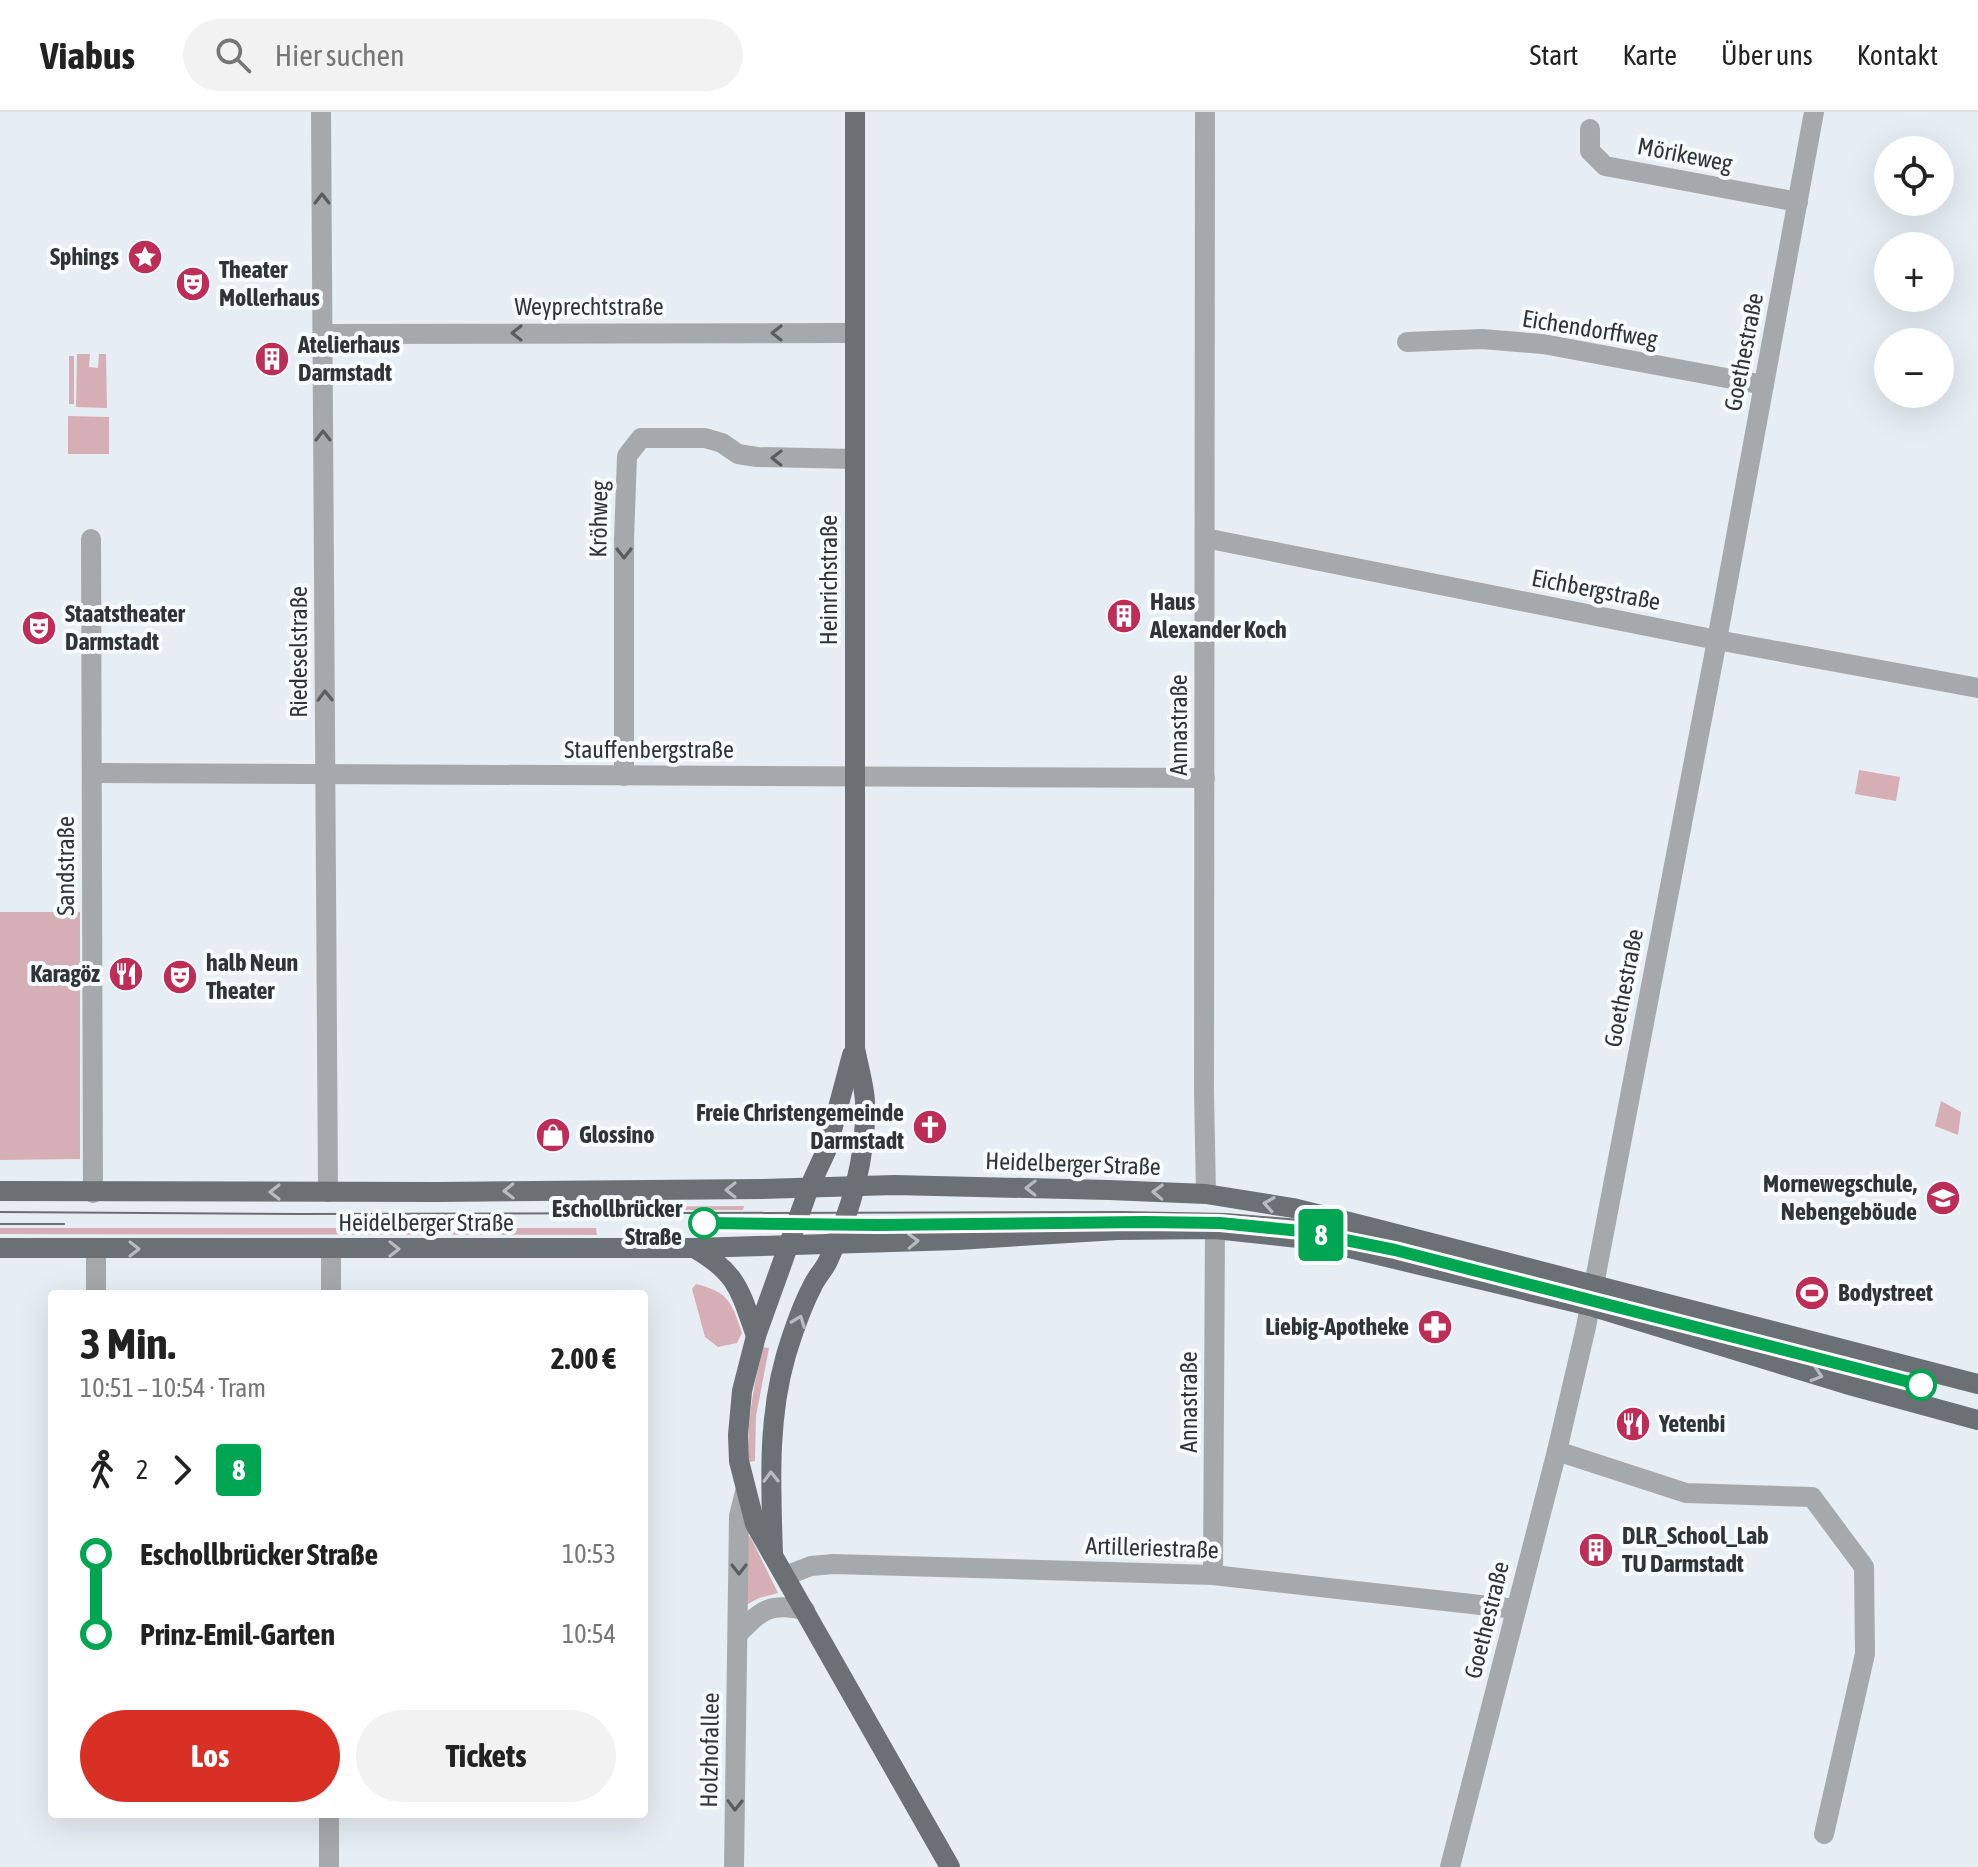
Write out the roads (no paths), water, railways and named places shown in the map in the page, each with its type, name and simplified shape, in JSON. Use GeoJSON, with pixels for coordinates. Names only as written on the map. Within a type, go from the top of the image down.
{"type":"FeatureCollection","features":[{"type":"Feature","properties":{"kind":"main road","name":"Heinrichstraße"},"geometry":{"type":"LineString","coordinates":[[835,1244],[856,1186],[864,1137],[865,1098],[855,1048],[855,112]]}},
{"type":"Feature","properties":{"kind":"main road","name":"Heinrichstraße"},"geometry":{"type":"LineString","coordinates":[[789,1246],[809,1188],[827,1149],[855,1048]]}},
{"type":"Feature","properties":{"kind":"main road","name":"Heidelberger Straße"},"geometry":{"type":"LineString","coordinates":[[0,1191],[328,1192],[856,1186],[1206,1194],[1293,1208],[1978,1384]]}},
{"type":"Feature","properties":{"kind":"main road","name":"Heidelberger Straße"},"geometry":{"type":"LineString","coordinates":[[0,1248],[694,1248],[1117,1230],[1215,1229],[1316,1240],[1590,1306],[1978,1420]]}},
{"type":"Feature","properties":{"kind":"main road"},"geometry":{"type":"LineString","coordinates":[[773,1555],[770,1473],[776,1395],[802,1313],[835,1244]]}},
{"type":"Feature","properties":{"kind":"main road"},"geometry":{"type":"LineString","coordinates":[[789,1246],[756,1336],[742,1391],[738,1435],[745,1492],[755,1524],[950,1867]]}},
{"type":"Feature","properties":{"kind":"main road"},"geometry":{"type":"LineString","coordinates":[[694,1248],[720,1263],[738,1285],[756,1336]]}},
{"type":"Feature","properties":{"kind":"street","name":"Riedeselstraße"},"geometry":{"type":"LineString","coordinates":[[321,112],[328,1192]]}},
{"type":"Feature","properties":{"kind":"street","name":"Annastraße"},"geometry":{"type":"LineString","coordinates":[[1205,112],[1206,1194]]}},
{"type":"Feature","properties":{"kind":"street","name":"Goethestraße"},"geometry":{"type":"LineString","coordinates":[[1450,1867],[1557,1451],[1590,1306],[1814,112]]}},
{"type":"Feature","properties":{"kind":"street","name":"Mörikeweg"},"geometry":{"type":"LineString","coordinates":[[1590,129],[1590,151],[1605,166],[1798,202]]}},
{"type":"Feature","properties":{"kind":"street","name":"Weyprechtstraße"},"geometry":{"type":"LineString","coordinates":[[323,334],[855,333]]}},
{"type":"Feature","properties":{"kind":"street","name":"Eichendorffweg"},"geometry":{"type":"LineString","coordinates":[[1407,342],[1482,339],[1543,344],[1764,385]]}},
{"type":"Feature","properties":{"kind":"street","name":"Kröhweg"},"geometry":{"type":"LineString","coordinates":[[624,776],[627,456],[641,438],[705,438],[722,443],[738,454],[757,457],[855,459]]}},
{"type":"Feature","properties":{"kind":"street","name":"Eichbergstraße"},"geometry":{"type":"LineString","coordinates":[[1205,538],[1717,640],[1978,688]]}},
{"type":"Feature","properties":{"kind":"street","name":"Sandstraße"},"geometry":{"type":"LineString","coordinates":[[91,539],[93,1193]]}},
{"type":"Feature","properties":{"kind":"street","name":"Stauffenbergstraße"},"geometry":{"type":"LineString","coordinates":[[92,773],[1205,778]]}},
{"type":"Feature","properties":{"kind":"street","name":"Annastraße"},"geometry":{"type":"LineString","coordinates":[[1213,1575],[1215,1229]]}},
{"type":"Feature","properties":{"kind":"street"},"geometry":{"type":"LineString","coordinates":[[96,1249],[96,1290]]}},
{"type":"Feature","properties":{"kind":"street"},"geometry":{"type":"LineString","coordinates":[[331,1250],[331,1290]]}},
{"type":"Feature","properties":{"kind":"street"},"geometry":{"type":"LineString","coordinates":[[1557,1451],[1686,1493],[1812,1497],[1864,1567],[1865,1654],[1824,1834]]}},
{"type":"Feature","properties":{"kind":"street","name":"Holzhofallee"},"geometry":{"type":"LineString","coordinates":[[734,1867],[739,1516],[745,1492]]}},
{"type":"Feature","properties":{"kind":"street","name":"Artilleriestraße"},"geometry":{"type":"LineString","coordinates":[[785,1576],[811,1566],[833,1564],[1213,1575],[1516,1609]]}},
{"type":"Feature","properties":{"kind":"street"},"geometry":{"type":"LineString","coordinates":[[738,1634],[761,1611],[786,1606],[805,1610]]}},
{"type":"Feature","properties":{"kind":"street"},"geometry":{"type":"LineString","coordinates":[[329,1818],[329,1867]]}},
{"type":"Feature","properties":{"kind":"tram line"},"geometry":{"type":"LineString","coordinates":[[0,1212],[1123,1212],[1226,1214],[1299,1220],[1371,1235],[1978,1390]]}},
{"type":"Feature","properties":{"kind":"tram line","name":"8"},"geometry":{"type":"LineString","coordinates":[[704,1223],[1220,1223],[1301,1231],[1395,1250],[1921,1385]]}},
{"type":"Feature","properties":{"kind":"tram line"},"geometry":{"type":"LineString","coordinates":[[0,1224],[64,1224]]}},
{"type":"Feature","properties":{"kind":"place","name":"Sphings"},"geometry":{"type":"Point","coordinates":[145,257]}},
{"type":"Feature","properties":{"kind":"place","name":"Theater Mollerhaus"},"geometry":{"type":"Point","coordinates":[193,284]}},
{"type":"Feature","properties":{"kind":"place","name":"Atelierhaus Darmstadt"},"geometry":{"type":"Point","coordinates":[272,359]}},
{"type":"Feature","properties":{"kind":"place","name":"Haus Alexander Koch"},"geometry":{"type":"Point","coordinates":[1124,616]}},
{"type":"Feature","properties":{"kind":"place","name":"Staatstheater Darmstadt"},"geometry":{"type":"Point","coordinates":[39,628]}},
{"type":"Feature","properties":{"kind":"place","name":"Karagöz"},"geometry":{"type":"Point","coordinates":[126,974]}},
{"type":"Feature","properties":{"kind":"place","name":"halb Neun Theater"},"geometry":{"type":"Point","coordinates":[180,977]}},
{"type":"Feature","properties":{"kind":"place","name":"Freie Christengemeinde Darmstadt"},"geometry":{"type":"Point","coordinates":[930,1127]}},
{"type":"Feature","properties":{"kind":"place","name":"Glossino"},"geometry":{"type":"Point","coordinates":[553,1135]}},
{"type":"Feature","properties":{"kind":"place","name":"Mornewegschule, Nebengeböude"},"geometry":{"type":"Point","coordinates":[1943,1198]}},
{"type":"Feature","properties":{"kind":"place","name":"Eschollbrücker Straße"},"geometry":{"type":"Point","coordinates":[704,1223]}},
{"type":"Feature","properties":{"kind":"place","name":"Bodystreet"},"geometry":{"type":"Point","coordinates":[1812,1293]}},
{"type":"Feature","properties":{"kind":"place","name":"Liebig-Apotheke"},"geometry":{"type":"Point","coordinates":[1435,1327]}},
{"type":"Feature","properties":{"kind":"place","name":"Yetenbi"},"geometry":{"type":"Point","coordinates":[1633,1424]}},
{"type":"Feature","properties":{"kind":"place","name":"DLR_School_Lab TU Darmstadt"},"geometry":{"type":"Point","coordinates":[1596,1550]}}]}
